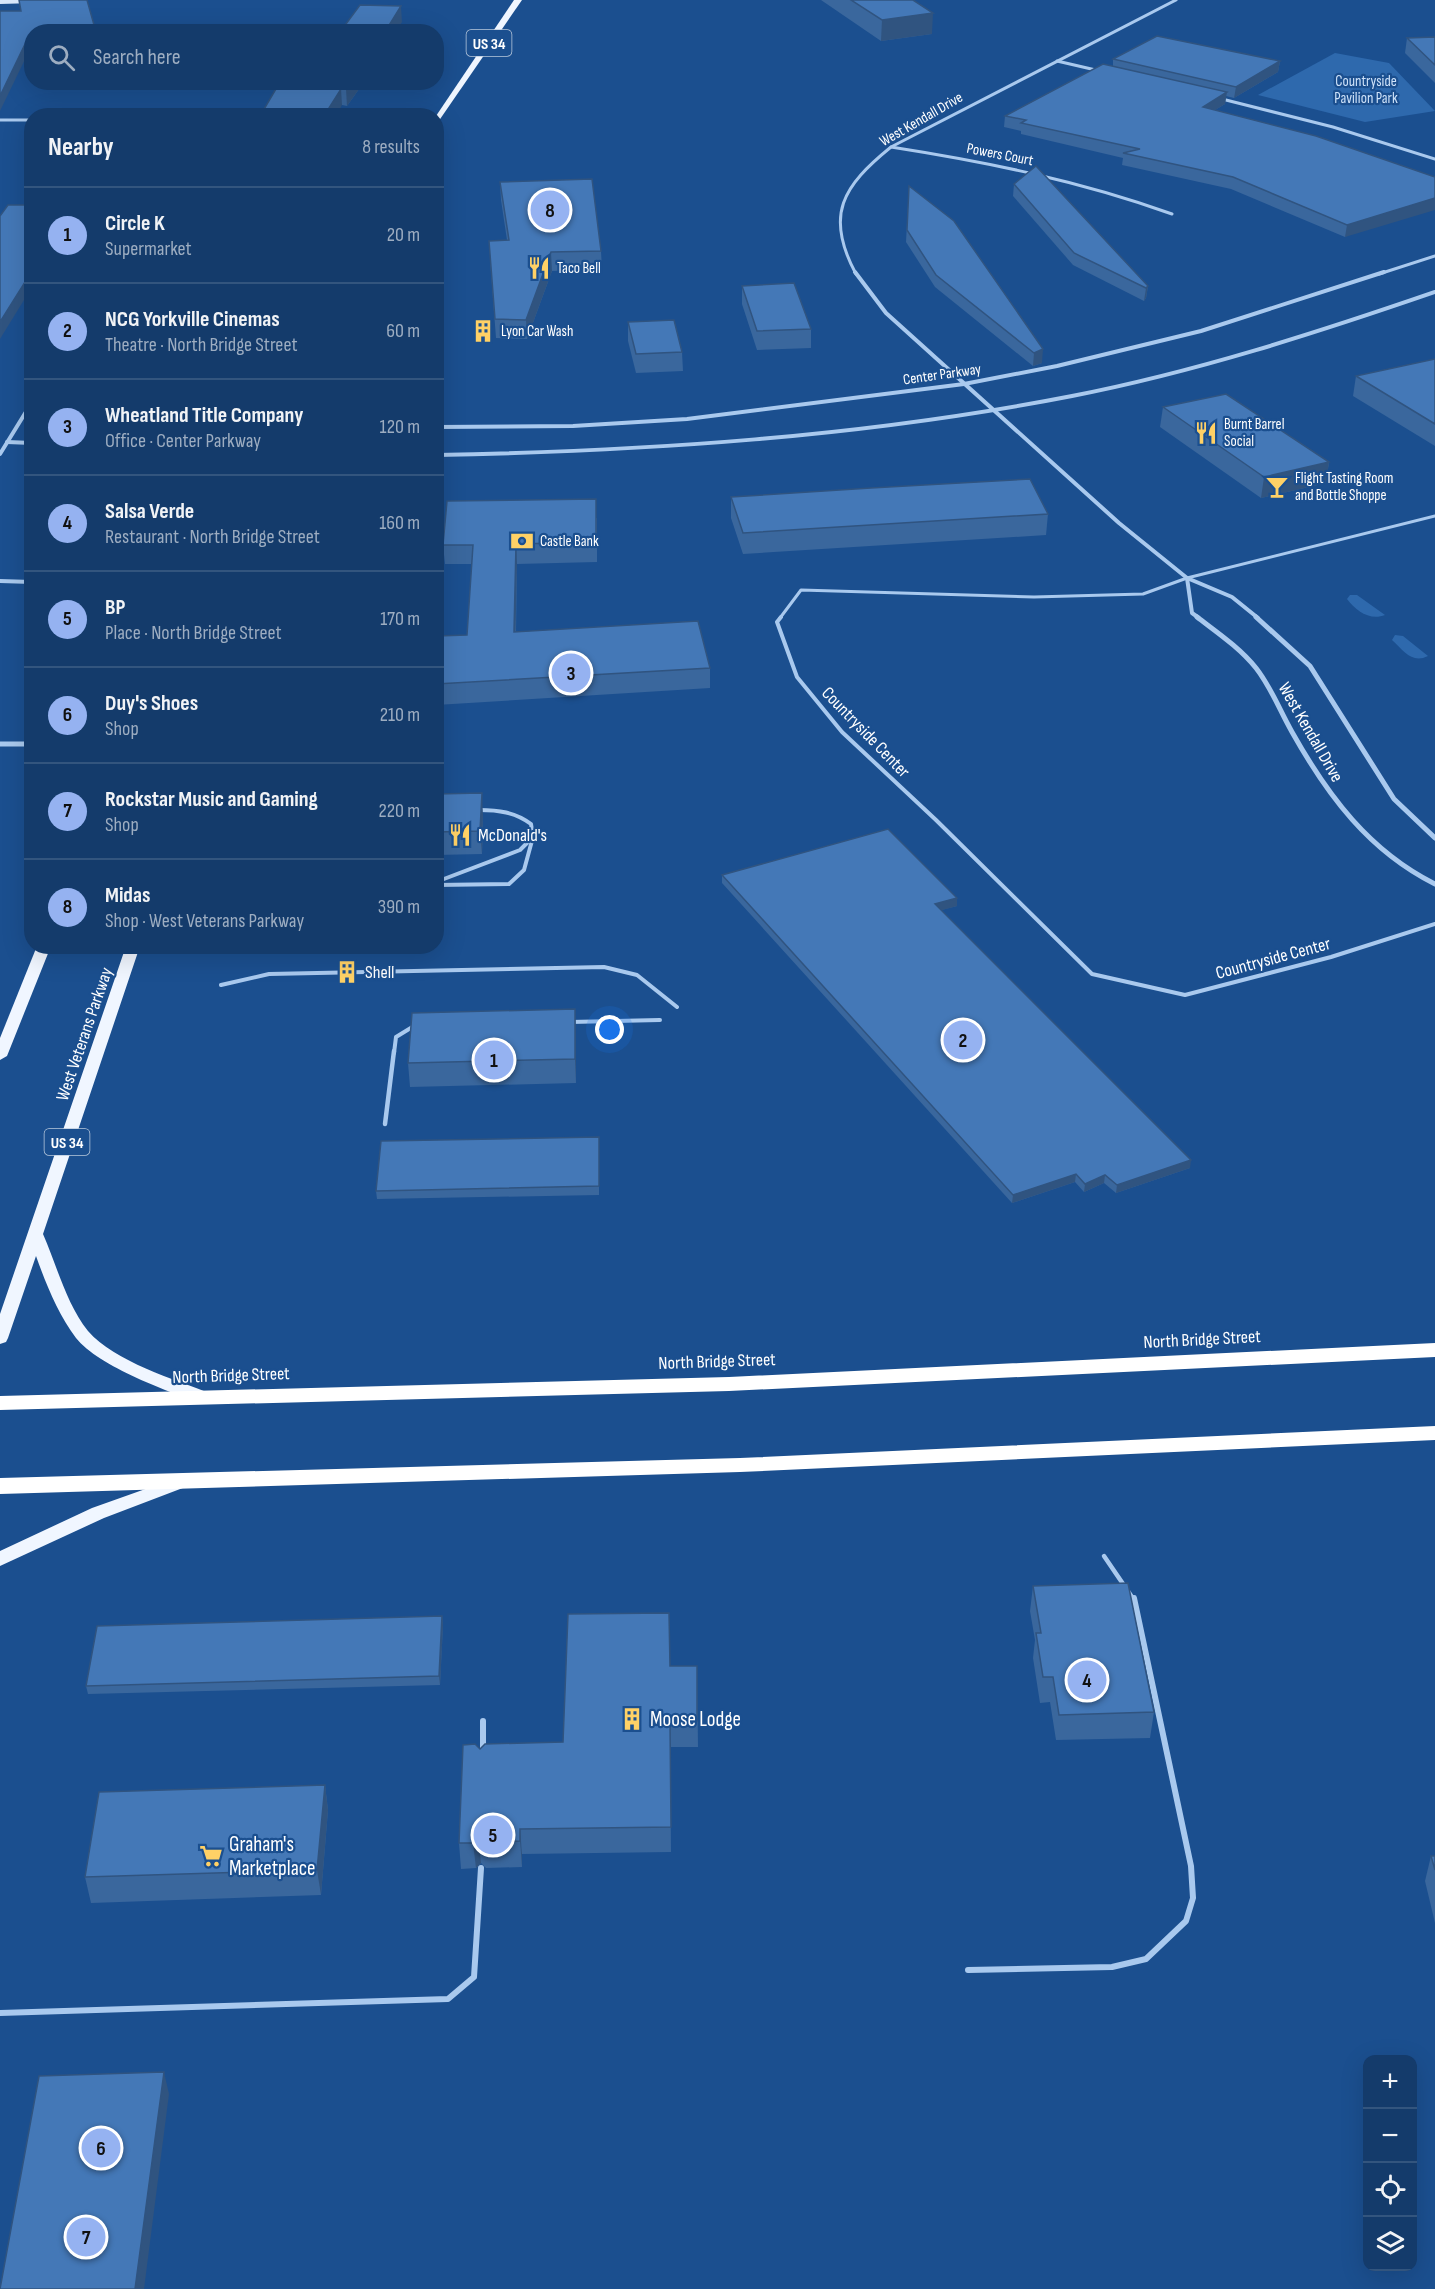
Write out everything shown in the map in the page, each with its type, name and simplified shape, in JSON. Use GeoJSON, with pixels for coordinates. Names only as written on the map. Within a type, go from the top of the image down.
{"type":"FeatureCollection","features":[{"type":"Feature","properties":{"kind":"highway","name":"North Bridge Street"},"geometry":{"type":"LineString","coordinates":[[0,1403],[753,1383],[1435,1350]]}},
{"type":"Feature","properties":{"kind":"highway"},"geometry":{"type":"LineString","coordinates":[[0,1486],[729,1465],[1435,1432]]}},
{"type":"Feature","properties":{"kind":"main road","name":"US 34"},"geometry":{"type":"LineString","coordinates":[[444,111],[518,0]]}},
{"type":"Feature","properties":{"kind":"main road"},"geometry":{"type":"LineString","coordinates":[[0,1056],[41,954]]}},
{"type":"Feature","properties":{"kind":"main road","name":"West Veterans Parkway"},"geometry":{"type":"LineString","coordinates":[[0,1338],[131,954]]}},
{"type":"Feature","properties":{"kind":"main road"},"geometry":{"type":"LineString","coordinates":[[36,1235],[54,1282],[84,1337],[121,1363],[206,1398]]}},
{"type":"Feature","properties":{"kind":"main road"},"geometry":{"type":"LineString","coordinates":[[0,1559],[98,1513],[184,1481]]}},
{"type":"Feature","properties":{"kind":"street","name":"West Kendall Drive"},"geometry":{"type":"LineString","coordinates":[[1176,0],[891,147],[863,171],[844,198],[841,224],[842,245],[850,267],[868,294],[964,384],[1119,523],[1187,578],[1232,597],[1310,666],[1394,799],[1435,838]]}},
{"type":"Feature","properties":{"kind":"street"},"geometry":{"type":"LineString","coordinates":[[0,2],[42,1]]}},
{"type":"Feature","properties":{"kind":"street"},"geometry":{"type":"LineString","coordinates":[[1057,61],[1109,73]]}},
{"type":"Feature","properties":{"kind":"street"},"geometry":{"type":"LineString","coordinates":[[1212,96],[1333,127],[1435,159]]}},
{"type":"Feature","properties":{"kind":"street"},"geometry":{"type":"LineString","coordinates":[[0,120],[24,120]]}},
{"type":"Feature","properties":{"kind":"street","name":"Powers Court"},"geometry":{"type":"LineString","coordinates":[[891,147],[1002,165],[1065,179],[1123,195],[1172,214]]}},
{"type":"Feature","properties":{"kind":"street","name":"Center Parkway"},"geometry":{"type":"LineString","coordinates":[[444,427],[573,426],[687,419],[964,384],[1068,364],[1201,331],[1435,256]]}},
{"type":"Feature","properties":{"kind":"street"},"geometry":{"type":"LineString","coordinates":[[444,455],[661,448],[852,429],[993,410],[1149,379],[1253,352],[1435,292]]}},
{"type":"Feature","properties":{"kind":"street"},"geometry":{"type":"LineString","coordinates":[[0,454],[24,415]]}},
{"type":"Feature","properties":{"kind":"street"},"geometry":{"type":"LineString","coordinates":[[7,442],[24,443]]}},
{"type":"Feature","properties":{"kind":"street","name":"West Kendall Drive"},"geometry":{"type":"LineString","coordinates":[[1187,578],[1192,613],[1232,643],[1255,667],[1330,795],[1362,833],[1417,877],[1435,884]]}},
{"type":"Feature","properties":{"kind":"street"},"geometry":{"type":"LineString","coordinates":[[0,581],[24,582]]}},
{"type":"Feature","properties":{"kind":"street"},"geometry":{"type":"LineString","coordinates":[[0,744],[24,744]]}},
{"type":"Feature","properties":{"kind":"lane","name":"Countryside Center"},"geometry":{"type":"LineString","coordinates":[[1435,516],[1187,578],[1143,594],[1034,597],[801,590],[777,622],[797,677],[842,732],[936,820],[1092,974],[1185,995],[1331,957],[1435,924]]}},
{"type":"Feature","properties":{"kind":"lane"},"geometry":{"type":"LineString","coordinates":[[444,884],[509,884],[519,878],[530,860],[533,837],[531,824],[523,817],[509,811],[471,810]]}},
{"type":"Feature","properties":{"kind":"lane"},"geometry":{"type":"LineString","coordinates":[[444,881],[520,850],[533,837]]}},
{"type":"Feature","properties":{"kind":"lane"},"geometry":{"type":"LineString","coordinates":[[221,985],[269,974],[604,967],[637,975],[677,1007]]}},
{"type":"Feature","properties":{"kind":"lane"},"geometry":{"type":"LineString","coordinates":[[566,1023],[660,1020]]}},
{"type":"Feature","properties":{"kind":"lane"},"geometry":{"type":"LineString","coordinates":[[385,1124],[396,1036],[413,1026],[425,1026]]}},
{"type":"Feature","properties":{"kind":"lane"},"geometry":{"type":"LineString","coordinates":[[968,1970],[1112,1967],[1146,1959],[1186,1921],[1193,1898],[1191,1866],[1134,1598],[1104,1556]]}},
{"type":"Feature","properties":{"kind":"lane"},"geometry":{"type":"LineString","coordinates":[[483,1721],[483,1760]]}},
{"type":"Feature","properties":{"kind":"lane"},"geometry":{"type":"LineString","coordinates":[[0,2013],[448,1999],[474,1977],[481,1868]]}},
{"type":"Feature","properties":{"kind":"green space","name":"Countryside Pavilion Park"},"geometry":{"type":"Polygon","coordinates":[[[1335,53],[1389,63],[1435,111],[1365,122],[1258,95],[1335,53]]]}},
{"type":"Feature","properties":{"kind":"green space"},"geometry":{"type":"Polygon","coordinates":[[[1350,595],[1357,595],[1385,615],[1374,617],[1364,614],[1347,599],[1350,595]]]}},
{"type":"Feature","properties":{"kind":"green space"},"geometry":{"type":"Polygon","coordinates":[[[1395,635],[1403,636],[1428,656],[1417,658],[1408,655],[1392,640],[1395,635]]]}},
{"type":"Feature","properties":{"kind":"building"},"geometry":{"type":"Polygon","coordinates":[[[19,0],[87,0],[94,24],[24,24],[24,46],[0,96],[0,11],[21,11],[19,0]]]}},
{"type":"Feature","properties":{"kind":"building"},"geometry":{"type":"Polygon","coordinates":[[[851,0],[913,0],[933,13],[882,20],[851,0]]]}},
{"type":"Feature","properties":{"kind":"building"},"geometry":{"type":"Polygon","coordinates":[[[360,5],[401,6],[390,24],[346,24],[360,5]]]}},
{"type":"Feature","properties":{"kind":"building"},"geometry":{"type":"Polygon","coordinates":[[[1157,36],[1280,61],[1236,87],[1113,59],[1157,36]]]}},
{"type":"Feature","properties":{"kind":"building"},"geometry":{"type":"Polygon","coordinates":[[[1435,37],[1435,65],[1407,38],[1435,37]]]}},
{"type":"Feature","properties":{"kind":"building"},"geometry":{"type":"Polygon","coordinates":[[[1103,64],[1227,92],[1203,107],[1316,136],[1435,177],[1435,198],[1347,225],[1233,177],[1123,153],[1140,149],[1021,123],[1026,120],[1005,116],[1103,64]]]}},
{"type":"Feature","properties":{"kind":"building"},"geometry":{"type":"Polygon","coordinates":[[[275,90],[340,90],[329,108],[265,108],[275,90]]]}},
{"type":"Feature","properties":{"kind":"building"},"geometry":{"type":"Polygon","coordinates":[[[1036,166],[1148,286],[1146,288],[1074,253],[1014,184],[1036,166]]]}},
{"type":"Feature","properties":{"kind":"building"},"geometry":{"type":"Polygon","coordinates":[[[592,179],[601,251],[551,252],[526,320],[495,319],[489,241],[509,240],[500,182],[592,179]]]}},
{"type":"Feature","properties":{"kind":"building"},"geometry":{"type":"Polygon","coordinates":[[[909,186],[954,221],[1043,349],[1034,353],[936,275],[907,230],[909,186]]]}},
{"type":"Feature","properties":{"kind":"building"},"geometry":{"type":"Polygon","coordinates":[[[8,205],[24,205],[24,284],[0,322],[0,216],[8,205]]]}},
{"type":"Feature","properties":{"kind":"building"},"geometry":{"type":"Polygon","coordinates":[[[794,283],[811,329],[757,331],[742,286],[794,283]]]}},
{"type":"Feature","properties":{"kind":"building"},"geometry":{"type":"Polygon","coordinates":[[[674,320],[682,352],[636,354],[628,322],[674,320]]]}},
{"type":"Feature","properties":{"kind":"building"},"geometry":{"type":"Polygon","coordinates":[[[1435,359],[1435,424],[1356,376],[1435,359]]]}},
{"type":"Feature","properties":{"kind":"building"},"geometry":{"type":"Polygon","coordinates":[[[1226,394],[1329,462],[1264,477],[1163,407],[1226,394]]]}},
{"type":"Feature","properties":{"kind":"building"},"geometry":{"type":"Polygon","coordinates":[[[1030,479],[1048,514],[743,533],[731,497],[871,488],[1030,479]]]}},
{"type":"Feature","properties":{"kind":"building"},"geometry":{"type":"Polygon","coordinates":[[[596,499],[596,542],[516,544],[514,632],[698,621],[710,668],[444,684],[444,636],[467,635],[473,545],[444,545],[447,501],[596,499]]]}},
{"type":"Feature","properties":{"kind":"building"},"geometry":{"type":"Polygon","coordinates":[[[482,793],[480,831],[444,832],[444,794],[482,793]]]}},
{"type":"Feature","properties":{"kind":"building"},"geometry":{"type":"Polygon","coordinates":[[[888,829],[957,898],[935,904],[1191,1160],[1117,1185],[1105,1175],[1085,1184],[1076,1174],[1013,1195],[722,875],[888,829]]]}},
{"type":"Feature","properties":{"kind":"building"},"geometry":{"type":"Polygon","coordinates":[[[575,1009],[575,1059],[408,1063],[412,1013],[575,1009]]]}},
{"type":"Feature","properties":{"kind":"building"},"geometry":{"type":"Polygon","coordinates":[[[599,1137],[599,1186],[376,1191],[381,1141],[599,1137]]]}},
{"type":"Feature","properties":{"kind":"building"},"geometry":{"type":"Polygon","coordinates":[[[1128,1583],[1154,1712],[1059,1715],[1053,1677],[1043,1677],[1036,1633],[1041,1633],[1033,1586],[1128,1583]]]}},
{"type":"Feature","properties":{"kind":"building","name":"Moose Lodge"},"geometry":{"type":"Polygon","coordinates":[[[669,1613],[670,1666],[697,1666],[697,1721],[670,1722],[671,1827],[520,1829],[520,1841],[484,1842],[478,1837],[473,1843],[459,1843],[463,1745],[475,1744],[480,1749],[485,1744],[563,1742],[568,1614],[669,1613]]]}},
{"type":"Feature","properties":{"kind":"building"},"geometry":{"type":"Polygon","coordinates":[[[442,1616],[439,1676],[86,1686],[97,1626],[442,1616]]]}},
{"type":"Feature","properties":{"kind":"building","name":"Graham's Marketplace"},"geometry":{"type":"Polygon","coordinates":[[[325,1785],[317,1870],[85,1877],[99,1792],[325,1785]]]}},
{"type":"Feature","properties":{"kind":"building"},"geometry":{"type":"Polygon","coordinates":[[[1431,1856],[1435,1856],[1435,1870],[1431,1856]]]}},
{"type":"Feature","properties":{"kind":"building"},"geometry":{"type":"Polygon","coordinates":[[[164,2072],[135,2289],[0,2289],[39,2076],[164,2072]]]}},
{"type":"Feature","properties":{"kind":"place","name":"Midas"},"geometry":{"type":"Point","coordinates":[550,210]}},
{"type":"Feature","properties":{"kind":"place","name":"Taco Bell"},"geometry":{"type":"Point","coordinates":[539,268]}},
{"type":"Feature","properties":{"kind":"place","name":"Lyon Car Wash"},"geometry":{"type":"Point","coordinates":[483,331]}},
{"type":"Feature","properties":{"kind":"place","name":"Burnt Barrel Social"},"geometry":{"type":"Point","coordinates":[1206,433]}},
{"type":"Feature","properties":{"kind":"place","name":"Flight Tasting Room and Bottle Shoppe"},"geometry":{"type":"Point","coordinates":[1277,487]}},
{"type":"Feature","properties":{"kind":"place","name":"Castle Bank"},"geometry":{"type":"Point","coordinates":[522,541]}},
{"type":"Feature","properties":{"kind":"place","name":"Wheatland Title Company"},"geometry":{"type":"Point","coordinates":[571,673]}},
{"type":"Feature","properties":{"kind":"place","name":"McDonald's"},"geometry":{"type":"Point","coordinates":[460,835]}},
{"type":"Feature","properties":{"kind":"place","name":"Shell"},"geometry":{"type":"Point","coordinates":[347,972]}},
{"type":"Feature","properties":{"kind":"place","name":"NCG Yorkville Cinemas"},"geometry":{"type":"Point","coordinates":[963,1040]}},
{"type":"Feature","properties":{"kind":"place","name":"Circle K"},"geometry":{"type":"Point","coordinates":[494,1060]}},
{"type":"Feature","properties":{"kind":"place","name":"Salsa Verde"},"geometry":{"type":"Point","coordinates":[1087,1680]}},
{"type":"Feature","properties":{"kind":"place","name":"Moose Lodge"},"geometry":{"type":"Point","coordinates":[632,1719]}},
{"type":"Feature","properties":{"kind":"place","name":"BP"},"geometry":{"type":"Point","coordinates":[493,1835]}},
{"type":"Feature","properties":{"kind":"place","name":"Graham's Marketplace"},"geometry":{"type":"Point","coordinates":[211,1856]}},
{"type":"Feature","properties":{"kind":"place","name":"Duy's Shoes"},"geometry":{"type":"Point","coordinates":[101,2148]}},
{"type":"Feature","properties":{"kind":"place","name":"Rockstar Music and Gaming"},"geometry":{"type":"Point","coordinates":[86,2237]}}]}
